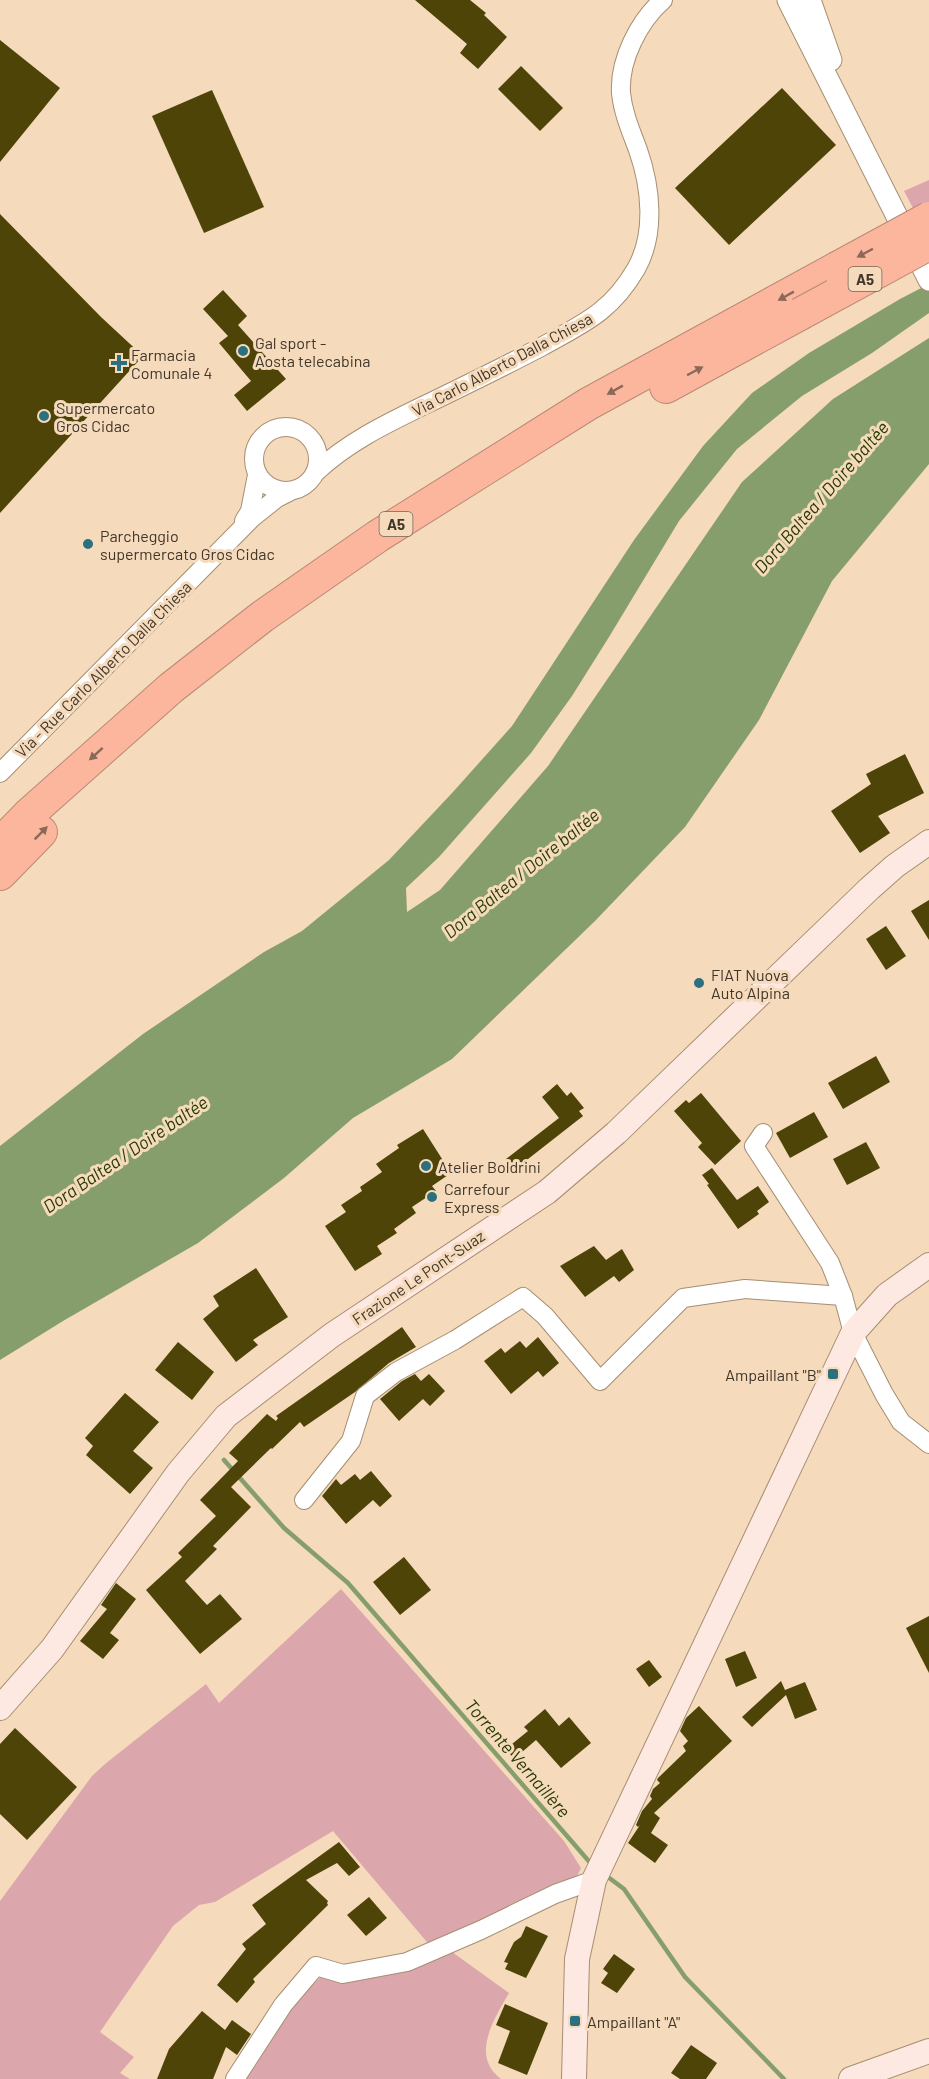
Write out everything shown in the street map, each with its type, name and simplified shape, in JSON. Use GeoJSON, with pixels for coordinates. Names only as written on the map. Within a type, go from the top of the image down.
{"type":"FeatureCollection","features":[{"type":"Feature","properties":{"kind":"highway","name":"A5"},"geometry":{"type":"LineString","coordinates":[[0,844],[28,815],[171,687],[263,616],[378,536],[588,405],[929,218]]}},
{"type":"Feature","properties":{"kind":"highway","name":"A5"},"geometry":{"type":"LineString","coordinates":[[0,874],[46,827],[190,696],[283,626],[402,542],[616,413],[929,244]]}},
{"type":"Feature","properties":{"kind":"main road","name":"Frazione Le Pont-Suaz"},"geometry":{"type":"LineString","coordinates":[[0,1708],[52,1649],[178,1473],[226,1416],[332,1335],[547,1192],[616,1133],[895,866],[929,843]]}},
{"type":"Feature","properties":{"kind":"main road"},"geometry":{"type":"LineString","coordinates":[[574,2079],[577,1959],[594,1880],[853,1333],[887,1295],[929,1265]]}},
{"type":"Feature","properties":{"kind":"main road"},"geometry":{"type":"LineString","coordinates":[[850,2079],[929,2051]]}},
{"type":"Feature","properties":{"kind":"street","name":"Via Carlo Alberto Dalla Chiesa"},"geometry":{"type":"LineString","coordinates":[[310,437],[336,441],[385,424],[524,356],[579,326],[605,310],[624,289],[638,266],[646,240],[650,213],[648,186],[639,152],[626,119],[621,93],[623,73],[635,38],[647,16],[663,0]]}},
{"type":"Feature","properties":{"kind":"street"},"geometry":{"type":"LineString","coordinates":[[788,0],[929,280]]}},
{"type":"Feature","properties":{"kind":"street"},"geometry":{"type":"LineString","coordinates":[[810,0],[830,52],[837,96]]}},
{"type":"Feature","properties":{"kind":"street","name":"Via Carlo Alberto Dalla Chiesa"},"geometry":{"type":"LineString","coordinates":[[316,472],[337,454],[385,424]]}},
{"type":"Feature","properties":{"kind":"street"},"geometry":{"type":"LineString","coordinates":[[287,427],[296,428],[310,437],[318,453],[319,463],[316,472],[305,486],[289,492],[264,507],[230,540],[250,510],[257,474],[255,452],[263,437],[270,431],[287,427]]}},
{"type":"Feature","properties":{"kind":"street"},"geometry":{"type":"LineString","coordinates":[[257,474],[265,484],[276,490],[289,492]]}},
{"type":"Feature","properties":{"kind":"street","name":"Via - Rue Carlo Alberto Dalla Chiesa"},"geometry":{"type":"LineString","coordinates":[[0,773],[230,540]]}},
{"type":"Feature","properties":{"kind":"street"},"geometry":{"type":"LineString","coordinates":[[763,1133],[754,1146],[830,1263],[843,1296],[853,1333],[884,1394],[901,1422],[929,1444]]}},
{"type":"Feature","properties":{"kind":"street"},"geometry":{"type":"LineString","coordinates":[[304,1500],[351,1441],[365,1396],[396,1372],[455,1340],[523,1298],[545,1316],[600,1382],[683,1298],[745,1289],[843,1296]]}},
{"type":"Feature","properties":{"kind":"street"},"geometry":{"type":"LineString","coordinates":[[235,2079],[283,2005],[316,1966],[343,1974],[407,1962],[482,1930],[555,1894],[594,1880]]}},
{"type":"Feature","properties":{"kind":"shaded area"},"geometry":{"type":"Polygon","coordinates":[[[929,180],[929,203],[914,210],[904,191],[929,180]]]}},
{"type":"Feature","properties":{"kind":"shaded area"},"geometry":{"type":"Polygon","coordinates":[[[341,1589],[564,1841],[581,1868],[576,1878],[432,1948],[333,1831],[215,1902],[199,1905],[173,1926],[100,2032],[134,2057],[120,2073],[130,2079],[0,2079],[0,1901],[92,1776],[105,1764],[206,1684],[219,1703],[341,1589]]]}},
{"type":"Feature","properties":{"kind":"shaded area"},"geometry":{"type":"Polygon","coordinates":[[[452,1952],[509,1993],[492,2026],[486,2049],[487,2060],[492,2070],[501,2079],[244,2079],[284,2013],[322,1976],[452,1952]]]}},
{"type":"Feature","properties":{"kind":"water","name":"Dora Baltea / Doire baltée"},"geometry":{"type":"Polygon","coordinates":[[[929,284],[929,313],[872,353],[802,396],[737,449],[679,521],[572,696],[531,753],[439,857],[406,888],[407,912],[440,890],[548,766],[742,482],[833,399],[929,338],[929,464],[832,581],[759,720],[685,827],[595,921],[452,1059],[353,1118],[284,1178],[198,1243],[0,1360],[0,1146],[143,1034],[264,952],[302,931],[389,860],[512,726],[634,540],[703,446],[752,393],[809,353],[929,284]]]}},
{"type":"Feature","properties":{"kind":"building"},"geometry":{"type":"Polygon","coordinates":[[[415,0],[470,0],[486,13],[484,15],[507,37],[478,69],[460,53],[467,44],[415,0]]]}},
{"type":"Feature","properties":{"kind":"building"},"geometry":{"type":"Polygon","coordinates":[[[0,40],[60,88],[0,162],[0,40]]]}},
{"type":"Feature","properties":{"kind":"building"},"geometry":{"type":"Polygon","coordinates":[[[521,66],[563,108],[540,131],[498,89],[521,66]]]}},
{"type":"Feature","properties":{"kind":"building"},"geometry":{"type":"Polygon","coordinates":[[[782,88],[836,145],[729,245],[675,188],[782,88]]]}},
{"type":"Feature","properties":{"kind":"building"},"geometry":{"type":"Polygon","coordinates":[[[212,90],[264,207],[204,233],[152,116],[212,90]]]}},
{"type":"Feature","properties":{"kind":"building","name":"Supermercato Gros Cidac"},"geometry":{"type":"Polygon","coordinates":[[[0,214],[101,317],[143,356],[0,513],[0,214]]]}},
{"type":"Feature","properties":{"kind":"building"},"geometry":{"type":"Polygon","coordinates":[[[223,290],[247,316],[238,325],[286,379],[247,411],[234,395],[251,381],[219,343],[228,336],[203,309],[223,290]]]}},
{"type":"Feature","properties":{"kind":"building"},"geometry":{"type":"Polygon","coordinates":[[[905,754],[924,793],[878,816],[890,833],[860,853],[831,811],[871,784],[866,774],[905,754]]]}},
{"type":"Feature","properties":{"kind":"building"},"geometry":{"type":"Polygon","coordinates":[[[929,900],[929,940],[911,911],[929,900]]]}},
{"type":"Feature","properties":{"kind":"building"},"geometry":{"type":"Polygon","coordinates":[[[886,926],[906,956],[886,970],[866,939],[886,926]]]}},
{"type":"Feature","properties":{"kind":"building"},"geometry":{"type":"Polygon","coordinates":[[[876,1056],[890,1082],[843,1109],[828,1083],[876,1056]]]}},
{"type":"Feature","properties":{"kind":"building"},"geometry":{"type":"Polygon","coordinates":[[[557,1084],[567,1096],[571,1092],[584,1108],[579,1111],[583,1116],[514,1170],[506,1159],[559,1118],[542,1097],[557,1084]]]}},
{"type":"Feature","properties":{"kind":"building"},"geometry":{"type":"Polygon","coordinates":[[[701,1093],[741,1141],[715,1165],[698,1147],[702,1143],[674,1111],[686,1100],[689,1103],[701,1093]]]}},
{"type":"Feature","properties":{"kind":"building"},"geometry":{"type":"Polygon","coordinates":[[[814,1112],[828,1137],[790,1158],[776,1133],[814,1112]]]}},
{"type":"Feature","properties":{"kind":"building"},"geometry":{"type":"Polygon","coordinates":[[[423,1129],[451,1173],[432,1186],[436,1191],[412,1207],[416,1213],[394,1229],[397,1233],[377,1246],[382,1254],[355,1271],[325,1226],[346,1212],[341,1205],[362,1191],[360,1187],[382,1172],[376,1164],[399,1148],[397,1145],[423,1129]]]}},
{"type":"Feature","properties":{"kind":"building"},"geometry":{"type":"Polygon","coordinates":[[[866,1142],[880,1168],[847,1185],[833,1159],[866,1142]]]}},
{"type":"Feature","properties":{"kind":"building"},"geometry":{"type":"Polygon","coordinates":[[[712,1168],[737,1200],[758,1186],[769,1202],[757,1211],[759,1214],[738,1229],[702,1175],[712,1168]]]}},
{"type":"Feature","properties":{"kind":"building"},"geometry":{"type":"Polygon","coordinates":[[[594,1246],[606,1260],[622,1249],[634,1270],[619,1282],[614,1276],[585,1297],[560,1266],[594,1246]]]}},
{"type":"Feature","properties":{"kind":"building"},"geometry":{"type":"Polygon","coordinates":[[[256,1268],[288,1317],[253,1340],[258,1345],[236,1362],[203,1319],[219,1306],[213,1296],[256,1268]]]}},
{"type":"Feature","properties":{"kind":"building"},"geometry":{"type":"Polygon","coordinates":[[[402,1327],[416,1347],[389,1363],[355,1392],[304,1427],[300,1422],[231,1487],[251,1507],[213,1546],[217,1549],[185,1581],[207,1605],[220,1594],[242,1619],[200,1654],[146,1590],[182,1557],[178,1553],[216,1516],[200,1500],[238,1461],[229,1453],[267,1414],[276,1421],[278,1418],[276,1416],[402,1327]]]}},
{"type":"Feature","properties":{"kind":"building"},"geometry":{"type":"Polygon","coordinates":[[[538,1337],[559,1363],[543,1377],[538,1371],[511,1394],[484,1361],[501,1348],[505,1353],[520,1341],[526,1348],[538,1337]]]}},
{"type":"Feature","properties":{"kind":"building"},"geometry":{"type":"Polygon","coordinates":[[[178,1342],[214,1372],[192,1400],[155,1370],[178,1342]]]}},
{"type":"Feature","properties":{"kind":"building"},"geometry":{"type":"Polygon","coordinates":[[[415,1374],[421,1381],[429,1374],[445,1391],[430,1406],[423,1399],[399,1421],[380,1399],[402,1381],[415,1374]]]}},
{"type":"Feature","properties":{"kind":"building"},"geometry":{"type":"Polygon","coordinates":[[[125,1393],[159,1422],[133,1451],[153,1468],[130,1494],[86,1455],[93,1446],[85,1438],[125,1393]]]}},
{"type":"Feature","properties":{"kind":"building"},"geometry":{"type":"Polygon","coordinates":[[[371,1471],[392,1496],[380,1507],[373,1500],[346,1524],[322,1496],[336,1479],[341,1485],[355,1474],[360,1480],[371,1471]]]}},
{"type":"Feature","properties":{"kind":"building"},"geometry":{"type":"Polygon","coordinates":[[[404,1557],[431,1590],[400,1615],[373,1582],[404,1557]]]}},
{"type":"Feature","properties":{"kind":"building"},"geometry":{"type":"Polygon","coordinates":[[[116,1583],[136,1599],[110,1633],[119,1640],[103,1659],[80,1641],[107,1609],[101,1605],[116,1583]]]}},
{"type":"Feature","properties":{"kind":"building"},"geometry":{"type":"Polygon","coordinates":[[[929,1616],[929,1673],[906,1628],[929,1616]]]}},
{"type":"Feature","properties":{"kind":"building"},"geometry":{"type":"Polygon","coordinates":[[[745,1651],[757,1678],[736,1687],[725,1659],[745,1651]]]}},
{"type":"Feature","properties":{"kind":"building"},"geometry":{"type":"Polygon","coordinates":[[[649,1660],[662,1677],[649,1687],[636,1669],[649,1660]]]}},
{"type":"Feature","properties":{"kind":"building"},"geometry":{"type":"Polygon","coordinates":[[[781,1681],[785,1690],[805,1682],[817,1710],[795,1719],[786,1695],[752,1727],[742,1717],[781,1681]]]}},
{"type":"Feature","properties":{"kind":"building"},"geometry":{"type":"Polygon","coordinates":[[[699,1706],[732,1741],[654,1813],[660,1818],[651,1833],[668,1845],[655,1863],[628,1843],[640,1825],[638,1827],[636,1825],[642,1811],[652,1799],[650,1796],[653,1789],[660,1783],[658,1778],[686,1751],[683,1746],[688,1741],[680,1731],[686,1718],[699,1706]]]}},
{"type":"Feature","properties":{"kind":"building"},"geometry":{"type":"Polygon","coordinates":[[[545,1709],[559,1726],[569,1717],[591,1743],[561,1768],[536,1740],[514,1759],[506,1749],[528,1731],[524,1727],[545,1709]]]}},
{"type":"Feature","properties":{"kind":"building"},"geometry":{"type":"Polygon","coordinates":[[[15,1728],[77,1787],[27,1840],[0,1814],[0,1744],[15,1728]]]}},
{"type":"Feature","properties":{"kind":"building"},"geometry":{"type":"Polygon","coordinates":[[[339,1842],[360,1867],[349,1876],[337,1863],[306,1880],[328,1901],[328,1905],[253,1979],[255,1982],[237,2003],[217,1985],[246,1949],[242,1944],[266,1924],[252,1905],[339,1842]]]}},
{"type":"Feature","properties":{"kind":"building"},"geometry":{"type":"Polygon","coordinates":[[[369,1897],[387,1918],[366,1936],[347,1915],[369,1897]]]}},
{"type":"Feature","properties":{"kind":"building"},"geometry":{"type":"Polygon","coordinates":[[[526,1926],[548,1936],[526,1978],[505,1969],[508,1963],[504,1962],[514,1942],[521,1937],[526,1926]]]}},
{"type":"Feature","properties":{"kind":"building"},"geometry":{"type":"Polygon","coordinates":[[[614,1954],[635,1969],[617,1993],[601,1983],[608,1973],[603,1969],[614,1954]]]}},
{"type":"Feature","properties":{"kind":"building"},"geometry":{"type":"Polygon","coordinates":[[[505,2004],[548,2023],[527,2075],[498,2063],[510,2031],[496,2025],[505,2004]]]}},
{"type":"Feature","properties":{"kind":"building"},"geometry":{"type":"Polygon","coordinates":[[[202,2011],[225,2030],[232,2020],[251,2034],[237,2055],[226,2047],[213,2079],[157,2079],[169,2049],[202,2011]]]}},
{"type":"Feature","properties":{"kind":"building"},"geometry":{"type":"Polygon","coordinates":[[[691,2045],[717,2063],[706,2079],[680,2079],[671,2073],[691,2045]]]}},
{"type":"Feature","properties":{"kind":"waterway","name":"Torrente Vernaillère"},"geometry":{"type":"LineString","coordinates":[[224,1460],[284,1528],[348,1583],[593,1866]]}},
{"type":"Feature","properties":{"kind":"waterway","name":"Torrente Vernaillère"},"geometry":{"type":"LineString","coordinates":[[604,1874],[624,1889],[685,1977],[784,2079]]}},
{"type":"Feature","properties":{"kind":"place","name":"Gal sport - Aosta telecabina"},"geometry":{"type":"Point","coordinates":[243,351]}},
{"type":"Feature","properties":{"kind":"place","name":"Farmacia Comunale 4"},"geometry":{"type":"Point","coordinates":[119,363]}},
{"type":"Feature","properties":{"kind":"place","name":"Supermercato Gros Cidac"},"geometry":{"type":"Point","coordinates":[44,416]}},
{"type":"Feature","properties":{"kind":"place","name":"Parcheggio supermercato Gros Cidac"},"geometry":{"type":"Point","coordinates":[88,544]}},
{"type":"Feature","properties":{"kind":"place","name":"FIAT Nuova Auto Alpina"},"geometry":{"type":"Point","coordinates":[699,983]}},
{"type":"Feature","properties":{"kind":"place","name":"Atelier Boldrini"},"geometry":{"type":"Point","coordinates":[426,1166]}},
{"type":"Feature","properties":{"kind":"place","name":"Carrefour Express"},"geometry":{"type":"Point","coordinates":[432,1197]}},
{"type":"Feature","properties":{"kind":"place","name":"Ampaillant \"B\""},"geometry":{"type":"Point","coordinates":[833,1374]}},
{"type":"Feature","properties":{"kind":"place","name":"Ampaillant \"A\""},"geometry":{"type":"Point","coordinates":[575,2021]}}]}
